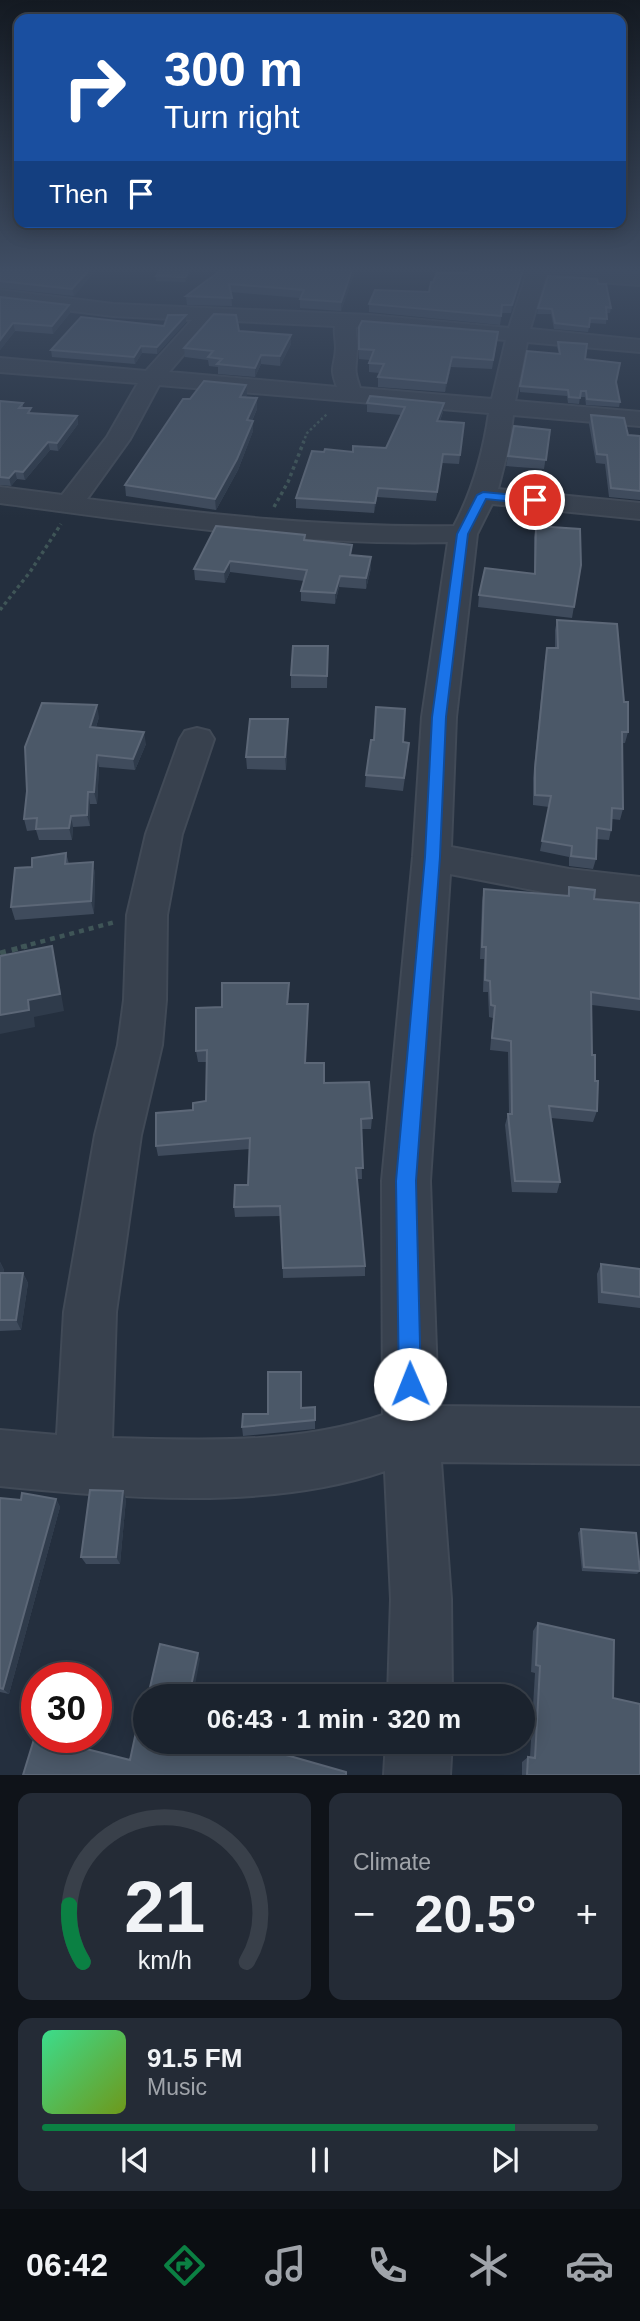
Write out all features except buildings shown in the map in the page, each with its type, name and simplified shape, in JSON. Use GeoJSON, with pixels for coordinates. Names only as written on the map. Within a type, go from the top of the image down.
{"type":"FeatureCollection","features":[{"type":"Feature","properties":{"kind":"street"},"geometry":{"type":"LineString","coordinates":[[69,504],[118,439],[152,377],[173,353]]}},
{"type":"Feature","properties":{"kind":"street"},"geometry":{"type":"LineString","coordinates":[[345,395],[349,388],[342,371],[346,353]]}},
{"type":"Feature","properties":{"kind":"street"},"geometry":{"type":"LineString","coordinates":[[419,1684],[421,1599],[411,1434],[406,1181],[432,857],[439,717],[463,534],[483,495],[497,445],[514,353]]}},
{"type":"Feature","properties":{"kind":"street"},"geometry":{"type":"LineString","coordinates":[[4,369],[152,377],[640,419]]}},
{"type":"Feature","properties":{"kind":"street"},"geometry":{"type":"LineString","coordinates":[[0,495],[172,519],[369,535],[463,534]]}},
{"type":"Feature","properties":{"kind":"street"},"geometry":{"type":"LineString","coordinates":[[483,495],[640,511]]}},
{"type":"Feature","properties":{"kind":"street"},"geometry":{"type":"LineString","coordinates":[[83,1466],[90,1312],[118,1135],[140,1045],[145,1000],[147,915],[164,834],[197,739]]}},
{"type":"Feature","properties":{"kind":"street"},"geometry":{"type":"LineString","coordinates":[[432,857],[569,883],[640,891]]}},
{"type":"Feature","properties":{"kind":"street"},"geometry":{"type":"LineString","coordinates":[[0,1458],[83,1466],[239,1469],[349,1455],[411,1434],[640,1436]]}},
{"type":"Feature","properties":{"kind":"street"},"geometry":{"type":"LineString","coordinates":[[417,1775],[418,1754]]}},
{"type":"Feature","properties":{"kind":"path"},"geometry":{"type":"LineString","coordinates":[[257,526],[278,502],[310,428],[345,395]]}},
{"type":"Feature","properties":{"kind":"path"},"geometry":{"type":"LineString","coordinates":[[0,610],[15,594],[51,542],[69,504]]}},
{"type":"Feature","properties":{"kind":"path"},"geometry":{"type":"LineString","coordinates":[[0,953],[64,934],[147,915]]}},
{"type":"Feature","properties":{"kind":"route"},"geometry":{"type":"LineString","coordinates":[[410,1384],[406,1181],[432,857],[439,717],[463,534],[483,495],[535,500]]}}]}
